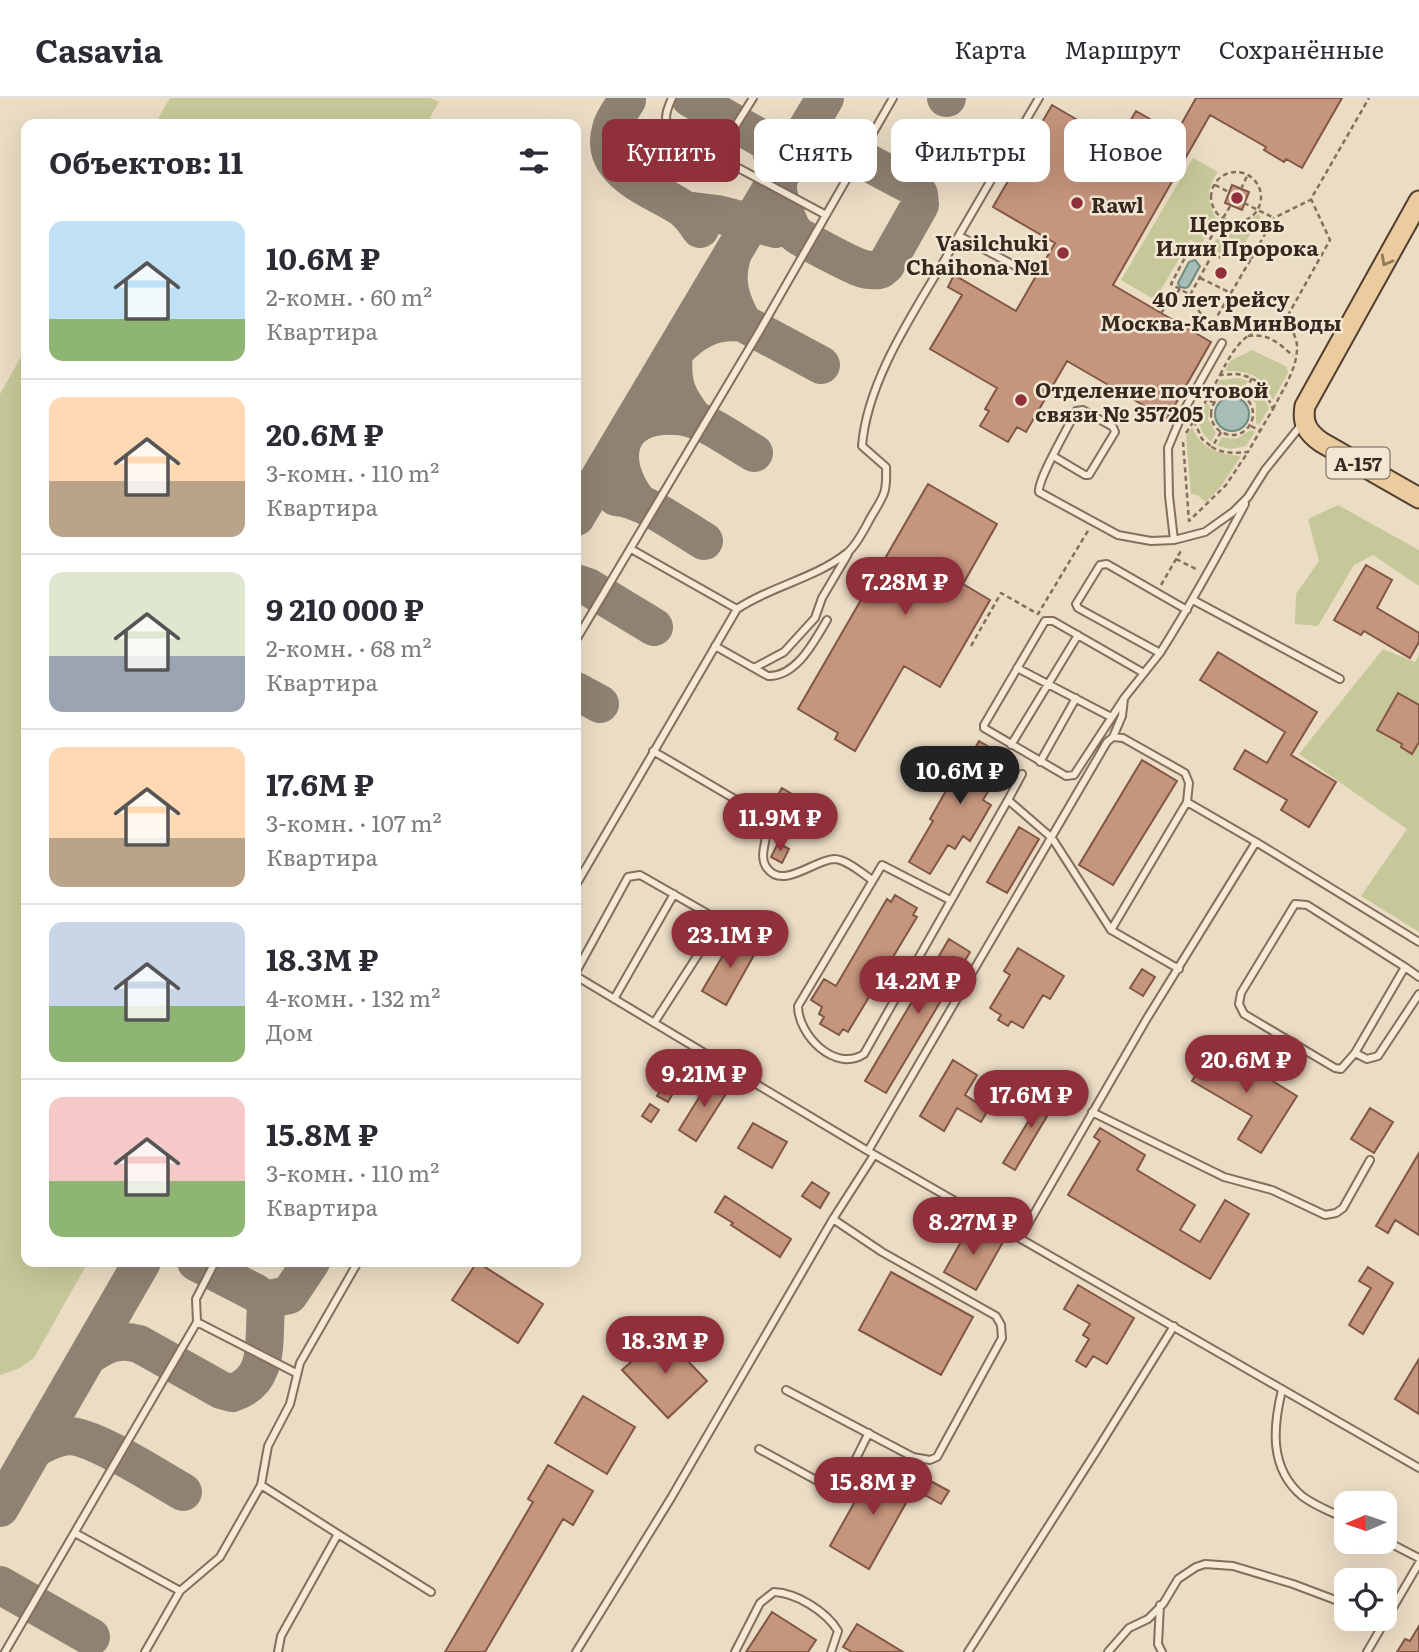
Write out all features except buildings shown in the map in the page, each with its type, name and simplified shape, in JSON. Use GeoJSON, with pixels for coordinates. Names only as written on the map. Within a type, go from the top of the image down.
{"type":"FeatureCollection","features":[{"type":"Feature","properties":{"kind":"main road"},"geometry":{"type":"LineString","coordinates":[[1303,423],[1305,406],[1419,201]]}},
{"type":"Feature","properties":{"kind":"main road","name":"А-157"},"geometry":{"type":"LineString","coordinates":[[1303,423],[1321,442],[1419,498]]}},
{"type":"Feature","properties":{"kind":"lane"},"geometry":{"type":"LineString","coordinates":[[666,119],[666,111],[672,98]]}},
{"type":"Feature","properties":{"kind":"lane"},"geometry":{"type":"LineString","coordinates":[[740,119],[753,98]]}},
{"type":"Feature","properties":{"kind":"lane"},"geometry":{"type":"LineString","coordinates":[[581,632],[893,98]]}},
{"type":"Feature","properties":{"kind":"lane"},"geometry":{"type":"LineString","coordinates":[[754,668],[784,652],[815,618],[822,598],[887,490],[886,467],[862,446],[864,421],[874,393],[958,236],[1039,98]]}},
{"type":"Feature","properties":{"kind":"lane"},"geometry":{"type":"LineString","coordinates":[[740,170],[826,215]]}},
{"type":"Feature","properties":{"kind":"lane"},"geometry":{"type":"LineString","coordinates":[[958,236],[1026,271]]}},
{"type":"Feature","properties":{"kind":"lane"},"geometry":{"type":"LineString","coordinates":[[1174,540],[1169,496],[1168,448],[1183,412],[1222,343]]}},
{"type":"Feature","properties":{"kind":"lane"},"geometry":{"type":"LineString","coordinates":[[1053,456],[1089,475],[1115,429],[1083,410],[1078,410],[1053,456],[1039,484],[1039,492],[1092,523],[1134,539],[1174,540],[1205,532],[1233,512],[1248,497]]}},
{"type":"Feature","properties":{"kind":"lane"},"geometry":{"type":"LineString","coordinates":[[1142,672],[1053,621],[1045,621],[984,725],[988,732],[1040,762],[1066,776],[1074,775],[1111,717],[1142,672],[1160,653],[1187,610],[1265,470],[1303,423]]}},
{"type":"Feature","properties":{"kind":"lane"},"geometry":{"type":"LineString","coordinates":[[631,549],[737,609]]}},
{"type":"Feature","properties":{"kind":"lane"},"geometry":{"type":"LineString","coordinates":[[581,876],[737,609],[765,593],[818,572],[849,551]]}},
{"type":"Feature","properties":{"kind":"lane"},"geometry":{"type":"LineString","coordinates":[[1160,653],[1078,608],[1076,604],[1103,564],[1112,565],[1187,610]]}},
{"type":"Feature","properties":{"kind":"lane"},"geometry":{"type":"LineString","coordinates":[[1193,600],[1340,679]]}},
{"type":"Feature","properties":{"kind":"lane"},"geometry":{"type":"LineString","coordinates":[[715,646],[768,676],[777,676],[785,673],[813,644],[827,620]]}},
{"type":"Feature","properties":{"kind":"lane"},"geometry":{"type":"LineString","coordinates":[[1012,745],[1077,635]]}},
{"type":"Feature","properties":{"kind":"lane"},"geometry":{"type":"LineString","coordinates":[[1017,668],[1111,717]]}},
{"type":"Feature","properties":{"kind":"lane"},"geometry":{"type":"LineString","coordinates":[[576,1652],[671,1498],[1107,742],[1113,737],[1122,716],[1125,697]]}},
{"type":"Feature","properties":{"kind":"lane"},"geometry":{"type":"LineString","coordinates":[[1040,762],[1076,698]]}},
{"type":"Feature","properties":{"kind":"lane"},"geometry":{"type":"LineString","coordinates":[[1111,930],[1187,802],[1189,783],[1185,773],[1123,738],[1113,737]]}},
{"type":"Feature","properties":{"kind":"lane"},"geometry":{"type":"LineString","coordinates":[[653,751],[762,815],[767,825],[763,858],[767,868],[774,874],[787,876],[838,859],[872,880]]}},
{"type":"Feature","properties":{"kind":"lane"},"geometry":{"type":"LineString","coordinates":[[950,900],[882,865],[799,1006],[800,1016],[814,1044],[843,1060],[859,1058],[869,1047],[1022,774]]}},
{"type":"Feature","properties":{"kind":"lane"},"geometry":{"type":"LineString","coordinates":[[1008,800],[1052,838],[1111,930],[1179,969]]}},
{"type":"Feature","properties":{"kind":"lane"},"geometry":{"type":"LineString","coordinates":[[1187,802],[1419,942]]}},
{"type":"Feature","properties":{"kind":"lane"},"geometry":{"type":"LineString","coordinates":[[1020,1238],[1092,1112],[1256,842]]}},
{"type":"Feature","properties":{"kind":"lane"},"geometry":{"type":"LineString","coordinates":[[581,965],[628,877],[640,875],[710,915],[712,933],[654,1023]]}},
{"type":"Feature","properties":{"kind":"lane"},"geometry":{"type":"LineString","coordinates":[[614,999],[674,894]]}},
{"type":"Feature","properties":{"kind":"lane"},"geometry":{"type":"LineString","coordinates":[[1405,967],[1354,1053],[1341,1069],[1244,1014],[1239,1004],[1241,993],[1298,903],[1307,905],[1405,967],[1419,977]]}},
{"type":"Feature","properties":{"kind":"lane"},"geometry":{"type":"LineString","coordinates":[[581,977],[871,1153],[1419,1468]]}},
{"type":"Feature","properties":{"kind":"lane"},"geometry":{"type":"LineString","coordinates":[[1354,1053],[1367,1059],[1378,1056],[1419,994]]}},
{"type":"Feature","properties":{"kind":"lane"},"geometry":{"type":"LineString","coordinates":[[1092,1112],[1224,1177],[1272,1190],[1325,1215],[1336,1213],[1343,1208],[1370,1160]]}},
{"type":"Feature","properties":{"kind":"lane"},"geometry":{"type":"LineString","coordinates":[[786,1390],[913,1457],[930,1460],[937,1457],[1002,1338],[1001,1325],[996,1316],[882,1252],[833,1219]]}},
{"type":"Feature","properties":{"kind":"lane"},"geometry":{"type":"LineString","coordinates":[[5,1652],[197,1322],[198,1295],[212,1267]]}},
{"type":"Feature","properties":{"kind":"lane"},"geometry":{"type":"LineString","coordinates":[[145,1652],[180,1591],[220,1557],[261,1485],[268,1446],[290,1404],[296,1373],[355,1267]]}},
{"type":"Feature","properties":{"kind":"lane"},"geometry":{"type":"LineString","coordinates":[[197,1322],[296,1373]]}},
{"type":"Feature","properties":{"kind":"lane"},"geometry":{"type":"LineString","coordinates":[[968,1652],[1174,1326]]}},
{"type":"Feature","properties":{"kind":"lane"},"geometry":{"type":"LineString","coordinates":[[1282,1390],[1274,1438],[1283,1471],[1304,1497],[1334,1513]]}},
{"type":"Feature","properties":{"kind":"lane"},"geometry":{"type":"LineString","coordinates":[[759,1448],[825,1485],[832,1486],[842,1480],[869,1433]]}},
{"type":"Feature","properties":{"kind":"lane"},"geometry":{"type":"LineString","coordinates":[[261,1485],[431,1592]]}},
{"type":"Feature","properties":{"kind":"lane"},"geometry":{"type":"LineString","coordinates":[[75,1532],[180,1591]]}},
{"type":"Feature","properties":{"kind":"lane"},"geometry":{"type":"LineString","coordinates":[[278,1652],[281,1636],[338,1534]]}},
{"type":"Feature","properties":{"kind":"lane"},"geometry":{"type":"LineString","coordinates":[[1397,1547],[1419,1558]]}},
{"type":"Feature","properties":{"kind":"lane"},"geometry":{"type":"LineString","coordinates":[[1397,1599],[1419,1563]]}},
{"type":"Feature","properties":{"kind":"lane"},"geometry":{"type":"LineString","coordinates":[[1108,1652],[1129,1628],[1148,1619],[1178,1579],[1205,1564],[1218,1564],[1293,1584],[1334,1599]]}},
{"type":"Feature","properties":{"kind":"lane"},"geometry":{"type":"LineString","coordinates":[[735,1652],[760,1603],[774,1592],[786,1592],[831,1618],[838,1630],[831,1652]]}},
{"type":"Feature","properties":{"kind":"lane"},"geometry":{"type":"LineString","coordinates":[[1160,1605],[1158,1644],[1162,1652]]}},
{"type":"Feature","properties":{"kind":"lane"},"geometry":{"type":"LineString","coordinates":[[1367,1652],[1378,1631]]}},
{"type":"Feature","properties":{"kind":"path"},"geometry":{"type":"LineString","coordinates":[[1251,259],[1211,257],[1191,246],[1171,284],[1190,295],[1209,330],[1231,293],[1251,259],[1275,218],[1311,199],[1369,98]]}},
{"type":"Feature","properties":{"kind":"path"},"geometry":{"type":"LineString","coordinates":[[1230,173],[1248,174],[1261,193],[1258,210],[1238,222],[1224,219],[1213,205],[1215,185],[1230,173]]}},
{"type":"Feature","properties":{"kind":"path"},"geometry":{"type":"LineString","coordinates":[[1241,189],[1248,174]]}},
{"type":"Feature","properties":{"kind":"path"},"geometry":{"type":"LineString","coordinates":[[1215,185],[1229,192]]}},
{"type":"Feature","properties":{"kind":"path"},"geometry":{"type":"LineString","coordinates":[[1287,317],[1297,344],[1292,372],[1248,452],[1226,485],[1189,521],[1183,439],[1232,351],[1259,327],[1287,317],[1330,240],[1311,199]]}},
{"type":"Feature","properties":{"kind":"path"},"geometry":{"type":"LineString","coordinates":[[1244,203],[1275,218]]}},
{"type":"Feature","properties":{"kind":"path"},"geometry":{"type":"LineString","coordinates":[[1202,252],[1231,205]]}},
{"type":"Feature","properties":{"kind":"path"},"geometry":{"type":"LineString","coordinates":[[1190,295],[1211,257]]}},
{"type":"Feature","properties":{"kind":"path"},"geometry":{"type":"LineString","coordinates":[[1200,278],[1231,293]]}},
{"type":"Feature","properties":{"kind":"path"},"geometry":{"type":"LineString","coordinates":[[1161,313],[1180,289]]}},
{"type":"Feature","properties":{"kind":"path"},"geometry":{"type":"LineString","coordinates":[[1248,336],[1263,334],[1295,358]]}},
{"type":"Feature","properties":{"kind":"path"},"geometry":{"type":"LineString","coordinates":[[1220,375],[1238,374],[1252,378],[1262,387],[1273,409]]}},
{"type":"Feature","properties":{"kind":"path"},"geometry":{"type":"LineString","coordinates":[[1243,396],[1252,378]]}},
{"type":"Feature","properties":{"kind":"path"},"geometry":{"type":"LineString","coordinates":[[1226,394],[1243,396],[1253,409],[1254,416],[1250,425],[1237,435],[1221,432],[1211,418],[1214,403],[1226,394]]}},
{"type":"Feature","properties":{"kind":"path"},"geometry":{"type":"LineString","coordinates":[[1207,399],[1214,403]]}},
{"type":"Feature","properties":{"kind":"path"},"geometry":{"type":"LineString","coordinates":[[1194,421],[1202,439],[1218,451],[1248,452]]}},
{"type":"Feature","properties":{"kind":"path"},"geometry":{"type":"LineString","coordinates":[[1250,425],[1260,431]]}},
{"type":"Feature","properties":{"kind":"path"},"geometry":{"type":"LineString","coordinates":[[1212,447],[1221,432]]}},
{"type":"Feature","properties":{"kind":"path"},"geometry":{"type":"LineString","coordinates":[[971,646],[1001,593],[1038,614],[1092,523]]}},
{"type":"Feature","properties":{"kind":"path"},"geometry":{"type":"LineString","coordinates":[[1157,593],[1182,549]]}},
{"type":"Feature","properties":{"kind":"path"},"geometry":{"type":"LineString","coordinates":[[1176,559],[1201,572]]}},
{"type":"Feature","properties":{"kind":"green space"},"geometry":{"type":"Polygon","coordinates":[[[170,98],[431,98],[439,102],[429,119],[158,119],[170,98]]]}},
{"type":"Feature","properties":{"kind":"green space"},"geometry":{"type":"Polygon","coordinates":[[[1193,158],[1218,172],[1209,195],[1216,219],[1201,245],[1190,240],[1155,300],[1121,280],[1179,182],[1186,182],[1186,170],[1193,158]]]}},
{"type":"Feature","properties":{"kind":"green space"},"geometry":{"type":"Polygon","coordinates":[[[1258,214],[1261,218],[1240,250],[1218,253],[1209,250],[1226,226],[1239,226],[1258,214]]]}},
{"type":"Feature","properties":{"kind":"green space"},"geometry":{"type":"Polygon","coordinates":[[[1252,350],[1287,367],[1288,373],[1273,400],[1255,376],[1225,371],[1230,361],[1252,350]]]}},
{"type":"Feature","properties":{"kind":"green space"},"geometry":{"type":"Polygon","coordinates":[[[21,357],[21,1267],[85,1267],[34,1358],[18,1369],[0,1375],[0,394],[21,357]]]}},
{"type":"Feature","properties":{"kind":"green space"},"geometry":{"type":"Polygon","coordinates":[[[1239,378],[1248,381],[1242,391],[1227,390],[1213,398],[1210,396],[1220,380],[1239,378]]]}},
{"type":"Feature","properties":{"kind":"green space"},"geometry":{"type":"Polygon","coordinates":[[[1254,385],[1269,408],[1259,425],[1256,423],[1256,404],[1248,394],[1254,385]]]}},
{"type":"Feature","properties":{"kind":"green space"},"geometry":{"type":"Polygon","coordinates":[[[1205,403],[1210,405],[1208,419],[1216,433],[1211,442],[1199,424],[1205,403]]]}},
{"type":"Feature","properties":{"kind":"green space"},"geometry":{"type":"Polygon","coordinates":[[[1192,427],[1200,441],[1211,449],[1241,456],[1222,485],[1206,502],[1191,494],[1186,436],[1192,427]]]}},
{"type":"Feature","properties":{"kind":"green space"},"geometry":{"type":"Polygon","coordinates":[[[1251,430],[1255,432],[1246,446],[1231,449],[1217,446],[1222,437],[1236,439],[1251,430]]]}},
{"type":"Feature","properties":{"kind":"green space"},"geometry":{"type":"Polygon","coordinates":[[[1338,505],[1419,550],[1419,586],[1373,555],[1354,565],[1318,626],[1295,624],[1296,594],[1319,561],[1308,519],[1338,505]]]}},
{"type":"Feature","properties":{"kind":"green space"},"geometry":{"type":"Polygon","coordinates":[[[1383,649],[1415,662],[1419,655],[1419,932],[1361,896],[1407,829],[1299,754],[1383,649]]]}},
{"type":"Feature","properties":{"kind":"shaded area"},"geometry":{"type":"Polygon","coordinates":[[[1195,260],[1200,266],[1189,286],[1180,287],[1178,283],[1189,262],[1195,260]]]}},
{"type":"Feature","properties":{"kind":"shaded area"},"geometry":{"type":"Polygon","coordinates":[[[1232,397],[1244,402],[1249,414],[1244,426],[1232,431],[1220,426],[1215,414],[1220,402],[1232,397]]]}},
{"type":"Feature","properties":{"kind":"taxiway"},"geometry":{"type":"LineString","coordinates":[[690,98],[754,134]]}},
{"type":"Feature","properties":{"kind":"taxiway"},"geometry":{"type":"LineString","coordinates":[[581,509],[825,98]]}},
{"type":"Feature","properties":{"kind":"taxiway"},"geometry":{"type":"LineString","coordinates":[[627,100],[611,129],[609,144],[613,157],[631,178],[685,210],[700,229]]}},
{"type":"Feature","properties":{"kind":"taxiway"},"geometry":{"type":"LineString","coordinates":[[833,148],[844,150],[914,187],[919,194],[920,205],[886,265],[880,270],[858,267],[800,237],[792,229],[784,210],[778,183],[781,173],[796,159],[833,148]]}},
{"type":"Feature","properties":{"kind":"taxiway"},"geometry":{"type":"LineString","coordinates":[[685,210],[717,214],[776,229]]}},
{"type":"Feature","properties":{"kind":"taxiway"},"geometry":{"type":"LineString","coordinates":[[732,256],[730,291],[743,323]]}},
{"type":"Feature","properties":{"kind":"taxiway"},"geometry":{"type":"LineString","coordinates":[[695,420],[676,389],[674,352],[705,328],[723,323],[743,323],[821,365]]}},
{"type":"Feature","properties":{"kind":"taxiway"},"geometry":{"type":"LineString","coordinates":[[639,503],[628,487],[620,456],[622,442],[629,431],[640,422],[656,417],[686,417],[706,425],[754,453]]}},
{"type":"Feature","properties":{"kind":"taxiway"},"geometry":{"type":"LineString","coordinates":[[616,497],[650,508],[704,541]]}},
{"type":"Feature","properties":{"kind":"taxiway"},"geometry":{"type":"LineString","coordinates":[[581,585],[654,627]]}},
{"type":"Feature","properties":{"kind":"taxiway"},"geometry":{"type":"LineString","coordinates":[[581,694],[600,704]]}},
{"type":"Feature","properties":{"kind":"taxiway"},"geometry":{"type":"LineString","coordinates":[[0,1508],[139,1267]]}},
{"type":"Feature","properties":{"kind":"taxiway"},"geometry":{"type":"LineString","coordinates":[[88,1356],[112,1343],[132,1342],[221,1390],[232,1393],[245,1387],[259,1369],[262,1358],[266,1307],[264,1300],[256,1293],[206,1267]]}},
{"type":"Feature","properties":{"kind":"taxiway"},"geometry":{"type":"LineString","coordinates":[[264,1300],[289,1295],[308,1267]]}},
{"type":"Feature","properties":{"kind":"taxiway"},"geometry":{"type":"LineString","coordinates":[[33,1450],[59,1438],[80,1438],[109,1450],[183,1492]]}},
{"type":"Feature","properties":{"kind":"taxiway"},"geometry":{"type":"LineString","coordinates":[[0,1585],[91,1637]]}},
{"type":"Feature","properties":{"kind":"place","name":"Церковь Илии Пророка"},"geometry":{"type":"Point","coordinates":[1237,198]}},
{"type":"Feature","properties":{"kind":"place","name":"Rawl"},"geometry":{"type":"Point","coordinates":[1077,203]}},
{"type":"Feature","properties":{"kind":"place","name":"Vasilchuki Chaihona №1"},"geometry":{"type":"Point","coordinates":[1063,253]}},
{"type":"Feature","properties":{"kind":"place","name":"40 лет рейсу Москва-КавМинВоды"},"geometry":{"type":"Point","coordinates":[1221,273]}},
{"type":"Feature","properties":{"kind":"place","name":"Отделение почтовой связи № 357205"},"geometry":{"type":"Point","coordinates":[1021,400]}}]}
